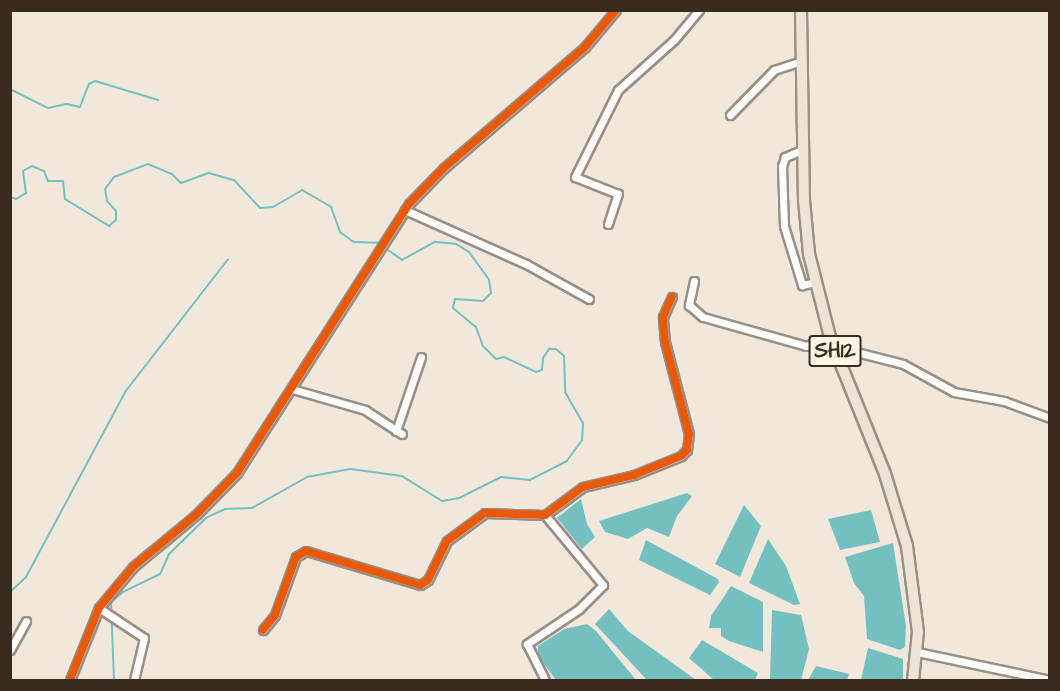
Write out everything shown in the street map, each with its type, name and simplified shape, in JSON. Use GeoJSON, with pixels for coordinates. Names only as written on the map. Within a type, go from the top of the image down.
{"type":"FeatureCollection","features":[{"type":"Feature","properties":{"kind":"main road","name":"SH12"},"geometry":{"type":"LineString","coordinates":[[801,10],[804,200],[816,282],[832,341],[885,474],[907,546],[915,588],[917,652],[913,681]]}},
{"type":"Feature","properties":{"kind":"street"},"geometry":{"type":"LineString","coordinates":[[70,681],[102,610],[133,567],[224,489],[292,389],[405,210],[444,168],[585,48],[616,10]]}},
{"type":"Feature","properties":{"kind":"street"},"geometry":{"type":"LineString","coordinates":[[608,224],[618,194],[575,177],[618,90],[674,40],[699,10]]}},
{"type":"Feature","properties":{"kind":"street"},"geometry":{"type":"LineString","coordinates":[[730,115],[774,70],[802,61]]}},
{"type":"Feature","properties":{"kind":"street"},"geometry":{"type":"LineString","coordinates":[[804,149],[785,157],[782,166],[784,226],[802,285],[816,282]]}},
{"type":"Feature","properties":{"kind":"street"},"geometry":{"type":"LineString","coordinates":[[405,210],[526,264],[589,299]]}},
{"type":"Feature","properties":{"kind":"street"},"geometry":{"type":"LineString","coordinates":[[694,281],[689,305],[703,317],[806,346],[832,341],[903,364],[954,392],[1004,401],[1050,418]]}},
{"type":"Feature","properties":{"kind":"street"},"geometry":{"type":"LineString","coordinates":[[263,630],[275,615],[296,557],[306,550],[420,585],[428,580],[447,541],[485,513],[545,515],[583,487],[648,470],[687,450],[689,434],[665,342],[664,309],[672,297]]}},
{"type":"Feature","properties":{"kind":"street"},"geometry":{"type":"LineString","coordinates":[[292,389],[364,410],[399,433],[421,357]]}},
{"type":"Feature","properties":{"kind":"street"},"geometry":{"type":"LineString","coordinates":[[545,515],[603,585],[579,609],[526,644],[545,681]]}},
{"type":"Feature","properties":{"kind":"street"},"geometry":{"type":"LineString","coordinates":[[102,610],[119,619],[144,638],[134,681]]}},
{"type":"Feature","properties":{"kind":"street"},"geometry":{"type":"LineString","coordinates":[[10,650],[26,621]]}},
{"type":"Feature","properties":{"kind":"street"},"geometry":{"type":"LineString","coordinates":[[917,652],[1050,680]]}},
{"type":"Feature","properties":{"kind":"water"},"geometry":{"type":"Polygon","coordinates":[[[687,493],[692,496],[677,516],[669,537],[647,528],[628,539],[605,532],[599,521],[687,493]]]}},
{"type":"Feature","properties":{"kind":"water"},"geometry":{"type":"Polygon","coordinates":[[[581,499],[587,524],[595,537],[582,549],[557,518],[581,499]]]}},
{"type":"Feature","properties":{"kind":"water"},"geometry":{"type":"Polygon","coordinates":[[[744,505],[761,526],[740,577],[715,564],[744,505]]]}},
{"type":"Feature","properties":{"kind":"water"},"geometry":{"type":"Polygon","coordinates":[[[871,510],[880,542],[840,550],[828,519],[871,510]]]}},
{"type":"Feature","properties":{"kind":"water"},"geometry":{"type":"Polygon","coordinates":[[[768,539],[786,566],[800,604],[794,605],[749,583],[768,539]]]}},
{"type":"Feature","properties":{"kind":"water"},"geometry":{"type":"Polygon","coordinates":[[[646,540],[718,579],[719,582],[710,595],[639,560],[646,540]]]}},
{"type":"Feature","properties":{"kind":"water"},"geometry":{"type":"Polygon","coordinates":[[[893,543],[906,626],[905,647],[900,650],[867,639],[864,596],[854,583],[845,557],[893,543]]]}},
{"type":"Feature","properties":{"kind":"water"},"geometry":{"type":"Polygon","coordinates":[[[731,586],[763,602],[763,652],[729,641],[721,636],[721,628],[709,628],[711,616],[731,586]]]}},
{"type":"Feature","properties":{"kind":"water"},"geometry":{"type":"Polygon","coordinates":[[[609,609],[628,631],[696,680],[647,680],[595,624],[609,609]]]}},
{"type":"Feature","properties":{"kind":"water"},"geometry":{"type":"Polygon","coordinates":[[[772,610],[801,615],[809,649],[801,680],[770,680],[772,610]]]}},
{"type":"Feature","properties":{"kind":"water"},"geometry":{"type":"Polygon","coordinates":[[[587,624],[596,631],[636,680],[556,680],[538,656],[538,646],[564,629],[587,624]]]}},
{"type":"Feature","properties":{"kind":"water"},"geometry":{"type":"Polygon","coordinates":[[[702,640],[758,673],[755,680],[714,680],[689,658],[702,640]]]}},
{"type":"Feature","properties":{"kind":"water"},"geometry":{"type":"Polygon","coordinates":[[[868,648],[903,659],[903,680],[861,680],[868,648]]]}},
{"type":"Feature","properties":{"kind":"water"},"geometry":{"type":"Polygon","coordinates":[[[816,666],[849,674],[847,680],[808,680],[816,666]]]}},
{"type":"Feature","properties":{"kind":"waterway"},"geometry":{"type":"LineString","coordinates":[[10,89],[48,108],[67,104],[80,107],[89,84],[95,81],[158,100]]}},
{"type":"Feature","properties":{"kind":"waterway"},"geometry":{"type":"LineString","coordinates":[[10,197],[16,199],[26,193],[23,171],[32,166],[44,171],[48,181],[63,181],[65,199],[109,226],[116,220],[116,211],[107,201],[105,189],[114,177],[148,164],[172,174],[181,183],[209,173],[234,180],[260,208],[273,207],[302,190],[331,207],[340,232],[354,242],[378,243],[402,260],[435,242],[456,244],[469,252],[489,280],[491,293],[483,301],[455,299],[453,308],[476,327],[483,346],[496,359],[504,357],[536,372],[542,370],[543,358],[549,349],[556,349],[564,356],[565,392],[583,423],[582,440],[567,461],[530,480],[501,477],[459,498],[442,501],[402,476],[350,469],[307,477],[252,508],[225,509],[206,518],[169,554],[160,574],[123,592],[111,602],[114,680]]}},
{"type":"Feature","properties":{"kind":"waterway"},"geometry":{"type":"LineString","coordinates":[[10,592],[26,577],[125,392],[228,259]]}},
{"type":"Feature","properties":{"kind":"cycle path"},"geometry":{"type":"LineString","coordinates":[[70,680],[99,608],[133,567],[197,514],[237,473],[409,204],[444,168],[585,47],[616,10]]}},
{"type":"Feature","properties":{"kind":"cycle path"},"geometry":{"type":"LineString","coordinates":[[263,630],[275,615],[296,557],[306,551],[420,585],[428,580],[447,541],[485,513],[545,515],[583,487],[634,475],[681,456],[687,450],[689,434],[665,342],[663,317],[672,297]]}}]}
